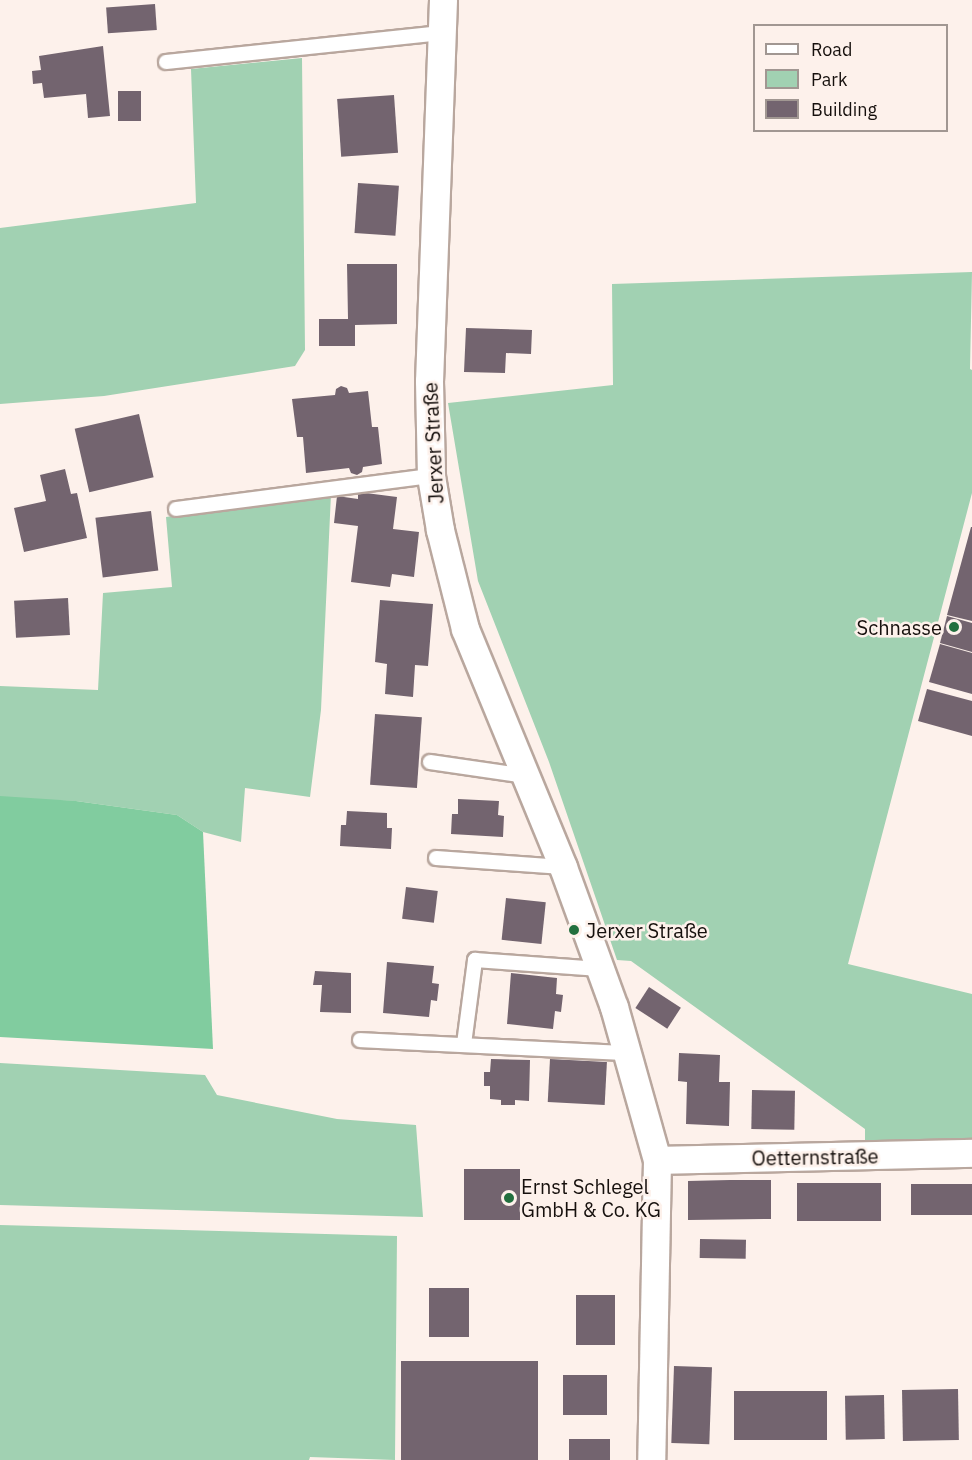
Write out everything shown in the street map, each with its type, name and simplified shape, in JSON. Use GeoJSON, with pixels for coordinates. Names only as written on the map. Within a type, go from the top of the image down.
{"type":"FeatureCollection","features":[{"type":"Feature","properties":{"kind":"street","name":"Jerxer Straße"},"geometry":{"type":"LineString","coordinates":[[443,0],[429,381],[431,476],[440,530],[465,628],[563,867],[600,969],[627,1053],[657,1160],[651,1460]]}},
{"type":"Feature","properties":{"kind":"street","name":"Oetternstraße"},"geometry":{"type":"LineString","coordinates":[[657,1160],[972,1153]]}},
{"type":"Feature","properties":{"kind":"lane"},"geometry":{"type":"LineString","coordinates":[[166,62],[441,33]]}},
{"type":"Feature","properties":{"kind":"lane"},"geometry":{"type":"LineString","coordinates":[[176,508],[431,476]]}},
{"type":"Feature","properties":{"kind":"lane"},"geometry":{"type":"LineString","coordinates":[[430,762],[526,776]]}},
{"type":"Feature","properties":{"kind":"lane"},"geometry":{"type":"LineString","coordinates":[[436,858],[563,867]]}},
{"type":"Feature","properties":{"kind":"lane"},"geometry":{"type":"LineString","coordinates":[[464,1044],[475,960],[600,969]]}},
{"type":"Feature","properties":{"kind":"lane"},"geometry":{"type":"LineString","coordinates":[[360,1040],[627,1053]]}},
{"type":"Feature","properties":{"kind":"green space"},"geometry":{"type":"Polygon","coordinates":[[[302,58],[305,350],[295,366],[104,396],[0,404],[0,228],[196,203],[191,69],[302,58]]]}},
{"type":"Feature","properties":{"kind":"green space"},"geometry":{"type":"Polygon","coordinates":[[[972,272],[970,369],[972,370],[972,493],[848,964],[972,994],[972,1142],[865,1144],[865,1129],[631,961],[617,960],[549,762],[478,581],[448,403],[613,385],[612,284],[972,272]]]}},
{"type":"Feature","properties":{"kind":"green space"},"geometry":{"type":"Polygon","coordinates":[[[331,494],[321,710],[310,797],[245,788],[241,842],[203,832],[177,815],[76,801],[0,799],[0,686],[98,690],[103,593],[172,587],[166,517],[331,494]]]}},
{"type":"Feature","properties":{"kind":"green space"},"geometry":{"type":"Polygon","coordinates":[[[0,796],[76,801],[177,815],[203,832],[213,1049],[0,1037],[0,796]]]}},
{"type":"Feature","properties":{"kind":"green space"},"geometry":{"type":"Polygon","coordinates":[[[0,1063],[205,1075],[217,1095],[337,1119],[416,1125],[423,1217],[0,1205],[0,1063]]]}},
{"type":"Feature","properties":{"kind":"green space"},"geometry":{"type":"Polygon","coordinates":[[[0,1225],[397,1236],[395,1460],[310,1457],[309,1460],[0,1460],[0,1225]]]}},
{"type":"Feature","properties":{"kind":"building"},"geometry":{"type":"Polygon","coordinates":[[[155,4],[157,30],[108,33],[106,7],[155,4]]]}},
{"type":"Feature","properties":{"kind":"building"},"geometry":{"type":"Polygon","coordinates":[[[103,46],[110,116],[88,118],[86,94],[44,98],[42,83],[33,84],[32,71],[41,70],[39,56],[103,46]]]}},
{"type":"Feature","properties":{"kind":"building"},"geometry":{"type":"Polygon","coordinates":[[[118,91],[141,91],[141,121],[118,121],[118,91]]]}},
{"type":"Feature","properties":{"kind":"building"},"geometry":{"type":"Polygon","coordinates":[[[394,95],[398,153],[341,157],[337,99],[394,95]]]}},
{"type":"Feature","properties":{"kind":"building"},"geometry":{"type":"Polygon","coordinates":[[[358,183],[399,186],[395,236],[355,233],[358,183]]]}},
{"type":"Feature","properties":{"kind":"building"},"geometry":{"type":"Polygon","coordinates":[[[347,264],[397,264],[397,324],[355,325],[355,346],[319,346],[319,319],[348,319],[347,264]]]}},
{"type":"Feature","properties":{"kind":"building"},"geometry":{"type":"Polygon","coordinates":[[[466,328],[532,330],[531,354],[506,353],[505,373],[464,372],[466,328]]]}},
{"type":"Feature","properties":{"kind":"building"},"geometry":{"type":"Polygon","coordinates":[[[341,386],[347,388],[349,393],[368,391],[372,427],[378,427],[382,464],[363,467],[362,472],[357,475],[351,473],[349,468],[306,473],[303,437],[297,437],[292,399],[335,395],[336,389],[341,386]]]}},
{"type":"Feature","properties":{"kind":"building"},"geometry":{"type":"Polygon","coordinates":[[[139,414],[154,477],[89,492],[75,429],[139,414]]]}},
{"type":"Feature","properties":{"kind":"building"},"geometry":{"type":"Polygon","coordinates":[[[65,469],[71,494],[77,493],[87,538],[24,552],[14,508],[46,501],[40,475],[65,469]]]}},
{"type":"Feature","properties":{"kind":"building"},"geometry":{"type":"Polygon","coordinates":[[[358,492],[397,497],[393,529],[419,532],[414,577],[392,574],[390,587],[351,582],[358,526],[334,523],[337,496],[358,499],[358,492]]]}},
{"type":"Feature","properties":{"kind":"building"},"geometry":{"type":"Polygon","coordinates":[[[151,511],[158,571],[103,577],[95,518],[151,511]]]}},
{"type":"Feature","properties":{"kind":"building"},"geometry":{"type":"Polygon","coordinates":[[[972,527],[972,621],[947,615],[972,527]]]}},
{"type":"Feature","properties":{"kind":"building"},"geometry":{"type":"Polygon","coordinates":[[[68,598],[70,635],[16,638],[14,601],[68,598]]]}},
{"type":"Feature","properties":{"kind":"building"},"geometry":{"type":"Polygon","coordinates":[[[380,600],[433,604],[428,666],[415,665],[413,697],[385,694],[387,664],[375,662],[380,600]]]}},
{"type":"Feature","properties":{"kind":"building"},"geometry":{"type":"Polygon","coordinates":[[[947,616],[972,623],[972,652],[940,643],[947,616]]]}},
{"type":"Feature","properties":{"kind":"building"},"geometry":{"type":"Polygon","coordinates":[[[940,644],[972,653],[972,694],[929,682],[940,644]]]}},
{"type":"Feature","properties":{"kind":"building"},"geometry":{"type":"Polygon","coordinates":[[[927,689],[972,701],[972,736],[918,721],[927,689]]]}},
{"type":"Feature","properties":{"kind":"building"},"geometry":{"type":"Polygon","coordinates":[[[375,714],[422,717],[417,788],[370,785],[375,714]]]}},
{"type":"Feature","properties":{"kind":"building"},"geometry":{"type":"Polygon","coordinates":[[[458,799],[499,801],[498,815],[504,816],[503,837],[451,834],[452,814],[458,814],[458,799]]]}},
{"type":"Feature","properties":{"kind":"building"},"geometry":{"type":"Polygon","coordinates":[[[347,811],[387,813],[387,828],[392,828],[391,849],[340,846],[341,825],[346,825],[347,811]]]}},
{"type":"Feature","properties":{"kind":"building"},"geometry":{"type":"Polygon","coordinates":[[[406,887],[438,891],[434,923],[402,919],[406,887]]]}},
{"type":"Feature","properties":{"kind":"building"},"geometry":{"type":"Polygon","coordinates":[[[506,898],[546,902],[541,944],[502,940],[506,898]]]}},
{"type":"Feature","properties":{"kind":"building"},"geometry":{"type":"Polygon","coordinates":[[[387,962],[434,966],[432,983],[439,984],[437,1001],[431,1000],[429,1017],[383,1013],[387,962]]]}},
{"type":"Feature","properties":{"kind":"building"},"geometry":{"type":"Polygon","coordinates":[[[315,971],[351,973],[351,1013],[320,1012],[322,985],[313,985],[315,971]]]}},
{"type":"Feature","properties":{"kind":"building"},"geometry":{"type":"Polygon","coordinates":[[[511,973],[557,978],[556,994],[563,995],[561,1012],[555,1011],[553,1029],[507,1024],[511,973]]]}},
{"type":"Feature","properties":{"kind":"building"},"geometry":{"type":"Polygon","coordinates":[[[649,987],[681,1008],[667,1029],[635,1008],[649,987]]]}},
{"type":"Feature","properties":{"kind":"building"},"geometry":{"type":"Polygon","coordinates":[[[679,1053],[720,1055],[719,1082],[730,1082],[729,1126],[686,1124],[687,1082],[678,1081],[679,1053]]]}},
{"type":"Feature","properties":{"kind":"building"},"geometry":{"type":"Polygon","coordinates":[[[491,1059],[530,1060],[529,1101],[515,1100],[515,1105],[501,1105],[501,1100],[490,1099],[490,1086],[484,1086],[484,1072],[490,1072],[491,1059]]]}},
{"type":"Feature","properties":{"kind":"building"},"geometry":{"type":"Polygon","coordinates":[[[550,1059],[607,1062],[605,1105],[548,1102],[550,1059]]]}},
{"type":"Feature","properties":{"kind":"building"},"geometry":{"type":"Polygon","coordinates":[[[752,1090],[795,1091],[794,1130],[751,1129],[752,1090]]]}},
{"type":"Feature","properties":{"kind":"building"},"geometry":{"type":"Polygon","coordinates":[[[464,1169],[520,1169],[520,1220],[464,1220],[464,1169]]]}},
{"type":"Feature","properties":{"kind":"building"},"geometry":{"type":"Polygon","coordinates":[[[771,1180],[771,1219],[688,1220],[688,1181],[771,1180]]]}},
{"type":"Feature","properties":{"kind":"building"},"geometry":{"type":"Polygon","coordinates":[[[797,1183],[881,1183],[881,1221],[797,1221],[797,1183]]]}},
{"type":"Feature","properties":{"kind":"building"},"geometry":{"type":"Polygon","coordinates":[[[911,1184],[972,1184],[972,1215],[911,1215],[911,1184]]]}},
{"type":"Feature","properties":{"kind":"building"},"geometry":{"type":"Polygon","coordinates":[[[700,1239],[746,1240],[746,1259],[700,1258],[700,1239]]]}},
{"type":"Feature","properties":{"kind":"building"},"geometry":{"type":"Polygon","coordinates":[[[429,1288],[469,1288],[469,1337],[429,1337],[429,1288]]]}},
{"type":"Feature","properties":{"kind":"building"},"geometry":{"type":"Polygon","coordinates":[[[576,1295],[615,1295],[615,1345],[576,1345],[576,1295]]]}},
{"type":"Feature","properties":{"kind":"building"},"geometry":{"type":"Polygon","coordinates":[[[401,1361],[538,1361],[538,1460],[401,1460],[401,1361]]]}},
{"type":"Feature","properties":{"kind":"building"},"geometry":{"type":"Polygon","coordinates":[[[674,1366],[712,1367],[709,1444],[671,1443],[674,1366]]]}},
{"type":"Feature","properties":{"kind":"building"},"geometry":{"type":"Polygon","coordinates":[[[563,1375],[607,1375],[607,1415],[563,1415],[563,1375]]]}},
{"type":"Feature","properties":{"kind":"building"},"geometry":{"type":"Polygon","coordinates":[[[958,1389],[959,1440],[903,1441],[902,1390],[958,1389]]]}},
{"type":"Feature","properties":{"kind":"building"},"geometry":{"type":"Polygon","coordinates":[[[734,1391],[827,1391],[827,1440],[734,1440],[734,1391]]]}},
{"type":"Feature","properties":{"kind":"building"},"geometry":{"type":"Polygon","coordinates":[[[884,1395],[885,1439],[846,1440],[845,1396],[884,1395]]]}},
{"type":"Feature","properties":{"kind":"building"},"geometry":{"type":"Polygon","coordinates":[[[569,1439],[610,1439],[610,1460],[569,1460],[569,1439]]]}},
{"type":"Feature","properties":{"kind":"place","name":"Schnasse"},"geometry":{"type":"Point","coordinates":[954,627]}},
{"type":"Feature","properties":{"kind":"place","name":"Jerxer Straße"},"geometry":{"type":"Point","coordinates":[574,930]}},
{"type":"Feature","properties":{"kind":"place","name":"Ernst Schlegel GmbH & Co. KG"},"geometry":{"type":"Point","coordinates":[509,1198]}}]}
